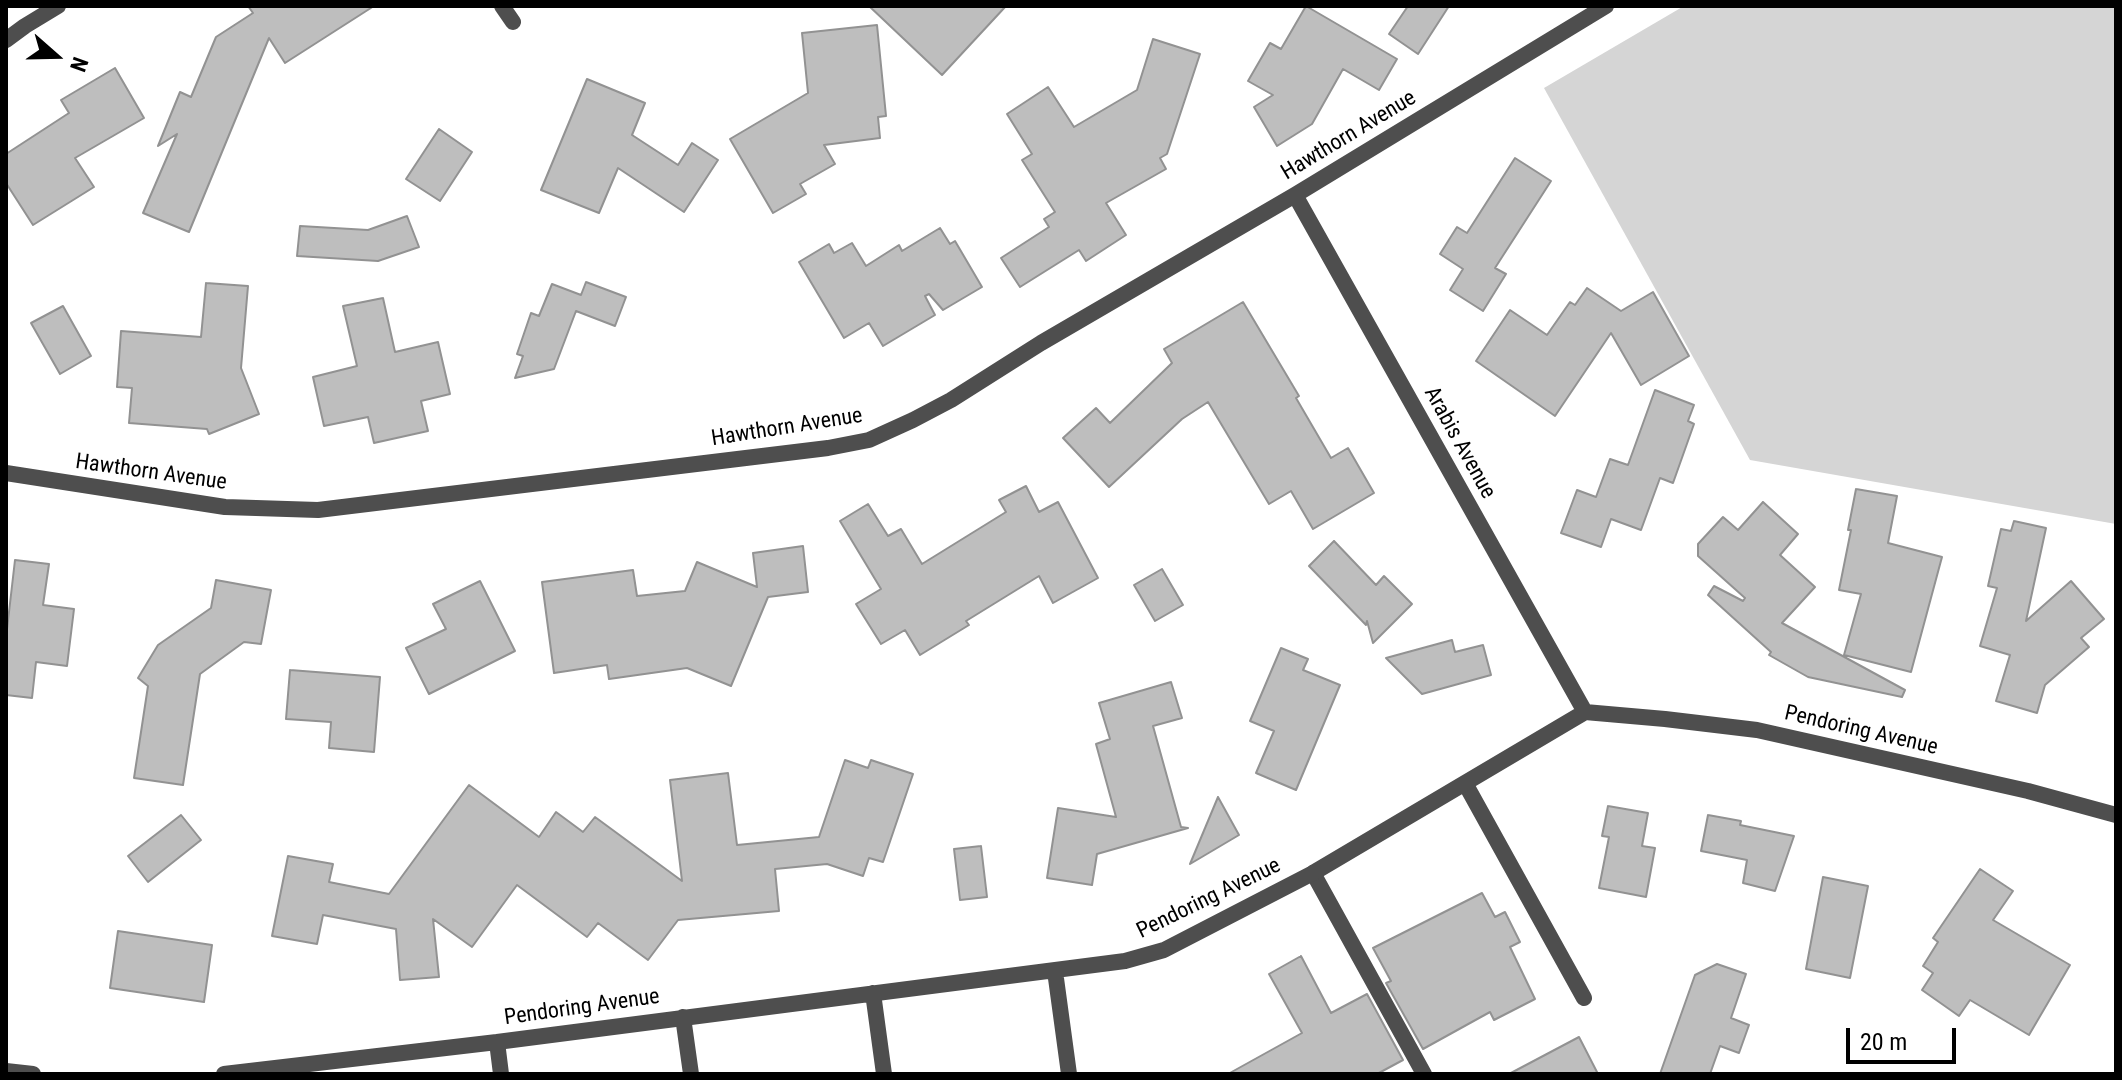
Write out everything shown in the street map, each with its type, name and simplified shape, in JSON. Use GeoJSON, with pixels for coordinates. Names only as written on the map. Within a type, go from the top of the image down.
{"type":"FeatureCollection","features":[{"type":"Feature","properties":{"kind":"street"},"geometry":{"type":"LineString","coordinates":[[6,40],[58,6]]}},
{"type":"Feature","properties":{"kind":"street"},"geometry":{"type":"LineString","coordinates":[[502,6],[513,22]]}},
{"type":"Feature","properties":{"kind":"street","name":"Hawthorn Avenue"},"geometry":{"type":"LineString","coordinates":[[6,473],[225,507],[318,510],[828,448],[869,440],[951,400],[1041,343],[1295,195],[1606,6]]}},
{"type":"Feature","properties":{"kind":"street","name":"Arabis Avenue"},"geometry":{"type":"LineString","coordinates":[[1295,195],[1585,712]]}},
{"type":"Feature","properties":{"kind":"street","name":"Pendoring Avenue"},"geometry":{"type":"LineString","coordinates":[[224,1074],[316,1069],[683,1017],[1125,961],[1164,950],[1313,873],[1585,712],[1757,730],[2028,791],[2116,815]]}},
{"type":"Feature","properties":{"kind":"street"},"geometry":{"type":"LineString","coordinates":[[1466,785],[1584,998]]}},
{"type":"Feature","properties":{"kind":"street"},"geometry":{"type":"LineString","coordinates":[[1313,873],[1424,1074]]}},
{"type":"Feature","properties":{"kind":"street"},"geometry":{"type":"LineString","coordinates":[[1055,971],[1069,1074]]}},
{"type":"Feature","properties":{"kind":"street"},"geometry":{"type":"LineString","coordinates":[[873,993],[884,1074]]}},
{"type":"Feature","properties":{"kind":"street"},"geometry":{"type":"LineString","coordinates":[[683,1017],[691,1074]]}},
{"type":"Feature","properties":{"kind":"street"},"geometry":{"type":"LineString","coordinates":[[497,1042],[501,1074]]}},
{"type":"Feature","properties":{"kind":"street"},"geometry":{"type":"LineString","coordinates":[[6,1071],[33,1074]]}},
{"type":"Feature","properties":{"kind":"shaded area"},"geometry":{"type":"Polygon","coordinates":[[[1684,6],[2116,6],[2116,524],[1750,460],[1544,88],[1684,6]]]}},
{"type":"Feature","properties":{"kind":"building"},"geometry":{"type":"Polygon","coordinates":[[[248,6],[374,6],[285,63],[269,38],[189,232],[143,213],[177,134],[158,146],[180,92],[191,97],[216,37],[253,13],[248,6]]]}},
{"type":"Feature","properties":{"kind":"building"},"geometry":{"type":"Polygon","coordinates":[[[869,6],[1006,6],[942,75],[869,6]]]}},
{"type":"Feature","properties":{"kind":"building"},"geometry":{"type":"Polygon","coordinates":[[[1306,6],[1397,59],[1379,90],[1343,69],[1312,124],[1277,146],[1254,107],[1273,95],[1248,81],[1270,43],[1281,49],[1306,6]]]}},
{"type":"Feature","properties":{"kind":"building"},"geometry":{"type":"Polygon","coordinates":[[[1408,6],[1449,6],[1418,54],[1389,34],[1408,6]]]}},
{"type":"Feature","properties":{"kind":"building"},"geometry":{"type":"Polygon","coordinates":[[[877,25],[886,116],[878,117],[880,138],[824,145],[835,164],[800,184],[806,194],[773,213],[730,139],[808,93],[802,33],[877,25]]]}},
{"type":"Feature","properties":{"kind":"building"},"geometry":{"type":"Polygon","coordinates":[[[1153,39],[1200,54],[1167,154],[1160,158],[1166,169],[1106,203],[1126,235],[1086,261],[1079,250],[1020,287],[1001,258],[1049,227],[1044,219],[1055,212],[1022,160],[1032,154],[1007,114],[1048,87],[1074,127],[1137,90],[1153,39]]]}},
{"type":"Feature","properties":{"kind":"building"},"geometry":{"type":"Polygon","coordinates":[[[115,68],[144,118],[75,158],[94,187],[33,225],[6,183],[6,154],[69,113],[61,100],[115,68]]]}},
{"type":"Feature","properties":{"kind":"building"},"geometry":{"type":"Polygon","coordinates":[[[587,79],[645,103],[632,135],[678,165],[692,143],[718,160],[684,212],[618,168],[599,213],[541,190],[587,79]]]}},
{"type":"Feature","properties":{"kind":"building"},"geometry":{"type":"Polygon","coordinates":[[[439,129],[472,152],[440,201],[406,179],[439,129]]]}},
{"type":"Feature","properties":{"kind":"building"},"geometry":{"type":"Polygon","coordinates":[[[1515,158],[1551,181],[1495,268],[1506,274],[1483,311],[1450,290],[1463,269],[1440,254],[1457,227],[1467,233],[1515,158]]]}},
{"type":"Feature","properties":{"kind":"building"},"geometry":{"type":"Polygon","coordinates":[[[407,216],[419,247],[378,261],[297,256],[300,226],[368,230],[407,216]]]}},
{"type":"Feature","properties":{"kind":"building"},"geometry":{"type":"Polygon","coordinates":[[[940,228],[950,244],[955,241],[982,287],[943,310],[929,294],[925,296],[935,315],[883,346],[869,323],[844,338],[799,262],[829,244],[834,253],[852,243],[866,266],[899,245],[902,251],[940,228]]]}},
{"type":"Feature","properties":{"kind":"building"},"geometry":{"type":"Polygon","coordinates":[[[586,282],[626,297],[615,326],[576,311],[554,369],[515,378],[523,356],[517,354],[531,313],[539,316],[552,284],[581,295],[586,282]]]}},
{"type":"Feature","properties":{"kind":"building"},"geometry":{"type":"Polygon","coordinates":[[[206,283],[248,286],[241,368],[259,414],[209,434],[207,429],[129,423],[132,388],[117,387],[121,331],[201,337],[206,283]]]}},
{"type":"Feature","properties":{"kind":"building"},"geometry":{"type":"Polygon","coordinates":[[[1587,288],[1621,311],[1653,292],[1689,356],[1641,385],[1611,333],[1555,416],[1476,361],[1510,310],[1547,335],[1570,302],[1575,305],[1587,288]]]}},
{"type":"Feature","properties":{"kind":"building"},"geometry":{"type":"Polygon","coordinates":[[[383,298],[395,352],[438,342],[450,394],[421,401],[428,431],[374,443],[368,417],[324,426],[313,377],[357,366],[343,306],[383,298]]]}},
{"type":"Feature","properties":{"kind":"building"},"geometry":{"type":"Polygon","coordinates":[[[1243,302],[1299,396],[1296,398],[1331,458],[1348,448],[1374,493],[1313,529],[1291,491],[1269,504],[1208,402],[1182,419],[1109,487],[1063,438],[1096,408],[1110,423],[1172,363],[1164,349],[1243,302]]]}},
{"type":"Feature","properties":{"kind":"building"},"geometry":{"type":"Polygon","coordinates":[[[63,306],[91,356],[60,374],[31,323],[63,306]]]}},
{"type":"Feature","properties":{"kind":"building"},"geometry":{"type":"Polygon","coordinates":[[[1655,390],[1694,405],[1688,421],[1694,424],[1673,483],[1660,478],[1641,530],[1611,519],[1601,547],[1561,533],[1577,490],[1596,497],[1610,459],[1628,465],[1655,390]]]}},
{"type":"Feature","properties":{"kind":"building"},"geometry":{"type":"Polygon","coordinates":[[[1026,486],[1039,512],[1058,502],[1098,578],[1053,603],[1039,576],[966,621],[969,625],[920,655],[905,630],[881,644],[856,604],[881,589],[840,521],[868,504],[888,536],[901,529],[922,564],[1006,512],[999,500],[1026,486]]]}},
{"type":"Feature","properties":{"kind":"building"},"geometry":{"type":"Polygon","coordinates":[[[1856,489],[1897,496],[1888,543],[1942,557],[1911,672],[1844,655],[1861,594],[1839,590],[1856,489]]]}},
{"type":"Feature","properties":{"kind":"building"},"geometry":{"type":"Polygon","coordinates":[[[1763,502],[1798,534],[1780,555],[1815,587],[1782,623],[1905,690],[1902,697],[1808,677],[1769,655],[1771,652],[1708,595],[1714,586],[1743,601],[1745,598],[1698,556],[1698,544],[1723,517],[1738,530],[1763,502]]]}},
{"type":"Feature","properties":{"kind":"building"},"geometry":{"type":"Polygon","coordinates":[[[2014,521],[2046,528],[2026,621],[2071,581],[2104,619],[2081,638],[2089,647],[2045,685],[2037,713],[1996,701],[2010,655],[1980,646],[1997,588],[1988,586],[2001,529],[2011,531],[2014,521]]]}},
{"type":"Feature","properties":{"kind":"building"},"geometry":{"type":"Polygon","coordinates":[[[1334,541],[1376,585],[1384,576],[1412,604],[1373,643],[1367,621],[1366,625],[1309,566],[1334,541]]]}},
{"type":"Feature","properties":{"kind":"building"},"geometry":{"type":"Polygon","coordinates":[[[803,546],[808,592],[768,597],[731,686],[687,668],[609,679],[607,665],[554,673],[542,582],[633,570],[637,596],[685,591],[697,562],[757,587],[753,553],[803,546]]]}},
{"type":"Feature","properties":{"kind":"building"},"geometry":{"type":"Polygon","coordinates":[[[15,560],[49,564],[43,605],[74,609],[67,666],[36,662],[32,698],[6,695],[6,638],[15,560]]]}},
{"type":"Feature","properties":{"kind":"building"},"geometry":{"type":"Polygon","coordinates":[[[1162,569],[1183,605],[1155,621],[1134,585],[1162,569]]]}},
{"type":"Feature","properties":{"kind":"building"},"geometry":{"type":"Polygon","coordinates":[[[216,580],[271,590],[261,644],[244,642],[200,674],[183,785],[134,778],[148,686],[138,678],[158,645],[211,608],[216,580]]]}},
{"type":"Feature","properties":{"kind":"building"},"geometry":{"type":"Polygon","coordinates":[[[480,581],[515,651],[429,694],[406,648],[446,629],[433,604],[480,581]]]}},
{"type":"Feature","properties":{"kind":"building"},"geometry":{"type":"Polygon","coordinates":[[[1452,640],[1455,652],[1483,645],[1491,675],[1422,694],[1386,658],[1452,640]]]}},
{"type":"Feature","properties":{"kind":"building"},"geometry":{"type":"Polygon","coordinates":[[[1281,648],[1308,659],[1303,670],[1340,685],[1296,790],[1256,773],[1274,731],[1250,721],[1281,648]]]}},
{"type":"Feature","properties":{"kind":"building"},"geometry":{"type":"Polygon","coordinates":[[[290,670],[380,677],[374,752],[329,748],[331,722],[286,719],[290,670]]]}},
{"type":"Feature","properties":{"kind":"building"},"geometry":{"type":"Polygon","coordinates":[[[1171,682],[1182,718],[1153,726],[1181,827],[1188,828],[1097,854],[1092,885],[1047,878],[1058,808],[1116,817],[1096,744],[1110,739],[1099,703],[1171,682]]]}},
{"type":"Feature","properties":{"kind":"building"},"geometry":{"type":"Polygon","coordinates":[[[845,760],[868,768],[871,760],[913,774],[883,862],[869,858],[863,876],[827,864],[775,869],[779,911],[678,920],[648,960],[598,923],[587,937],[517,885],[472,947],[433,919],[439,977],[400,980],[396,929],[323,915],[317,944],[272,936],[288,856],[333,864],[329,882],[389,894],[469,785],[539,837],[556,812],[583,832],[595,817],[682,881],[670,780],[728,773],[737,845],[819,837],[845,760]]]}},
{"type":"Feature","properties":{"kind":"building"},"geometry":{"type":"Polygon","coordinates":[[[1218,797],[1239,835],[1190,864],[1218,797]]]}},
{"type":"Feature","properties":{"kind":"building"},"geometry":{"type":"Polygon","coordinates":[[[1608,806],[1648,813],[1642,846],[1655,848],[1646,897],[1599,888],[1609,837],[1602,836],[1608,806]]]}},
{"type":"Feature","properties":{"kind":"building"},"geometry":{"type":"Polygon","coordinates":[[[181,815],[201,840],[148,882],[128,856],[181,815]]]}},
{"type":"Feature","properties":{"kind":"building"},"geometry":{"type":"Polygon","coordinates":[[[1708,815],[1794,836],[1775,891],[1743,883],[1747,860],[1701,851],[1708,815]]]}},
{"type":"Feature","properties":{"kind":"building"},"geometry":{"type":"Polygon","coordinates":[[[981,846],[987,897],[960,900],[954,849],[981,846]]]}},
{"type":"Feature","properties":{"kind":"building"},"geometry":{"type":"Polygon","coordinates":[[[1980,869],[2013,891],[1993,920],[2070,965],[2029,1035],[1970,1000],[1959,1016],[1922,990],[1933,973],[1923,966],[1938,942],[1933,938],[1980,869]]]}},
{"type":"Feature","properties":{"kind":"building"},"geometry":{"type":"Polygon","coordinates":[[[1823,877],[1868,886],[1850,978],[1806,969],[1823,877]]]}},
{"type":"Feature","properties":{"kind":"building"},"geometry":{"type":"Polygon","coordinates":[[[1482,893],[1495,917],[1505,912],[1520,942],[1510,947],[1535,999],[1494,1020],[1490,1012],[1423,1049],[1386,983],[1391,981],[1373,948],[1482,893]]]}},
{"type":"Feature","properties":{"kind":"building"},"geometry":{"type":"Polygon","coordinates":[[[118,931],[212,945],[204,1002],[110,988],[118,931]]]}},
{"type":"Feature","properties":{"kind":"building"},"geometry":{"type":"Polygon","coordinates":[[[1301,956],[1331,1013],[1367,994],[1403,1060],[1377,1074],[1228,1074],[1302,1033],[1269,974],[1301,956]]]}},
{"type":"Feature","properties":{"kind":"building"},"geometry":{"type":"Polygon","coordinates":[[[1717,964],[1746,974],[1731,1018],[1749,1025],[1739,1053],[1720,1046],[1710,1074],[1660,1074],[1695,975],[1717,964]]]}},
{"type":"Feature","properties":{"kind":"building"},"geometry":{"type":"Polygon","coordinates":[[[1579,1037],[1598,1074],[1509,1074],[1579,1037]]]}}]}
